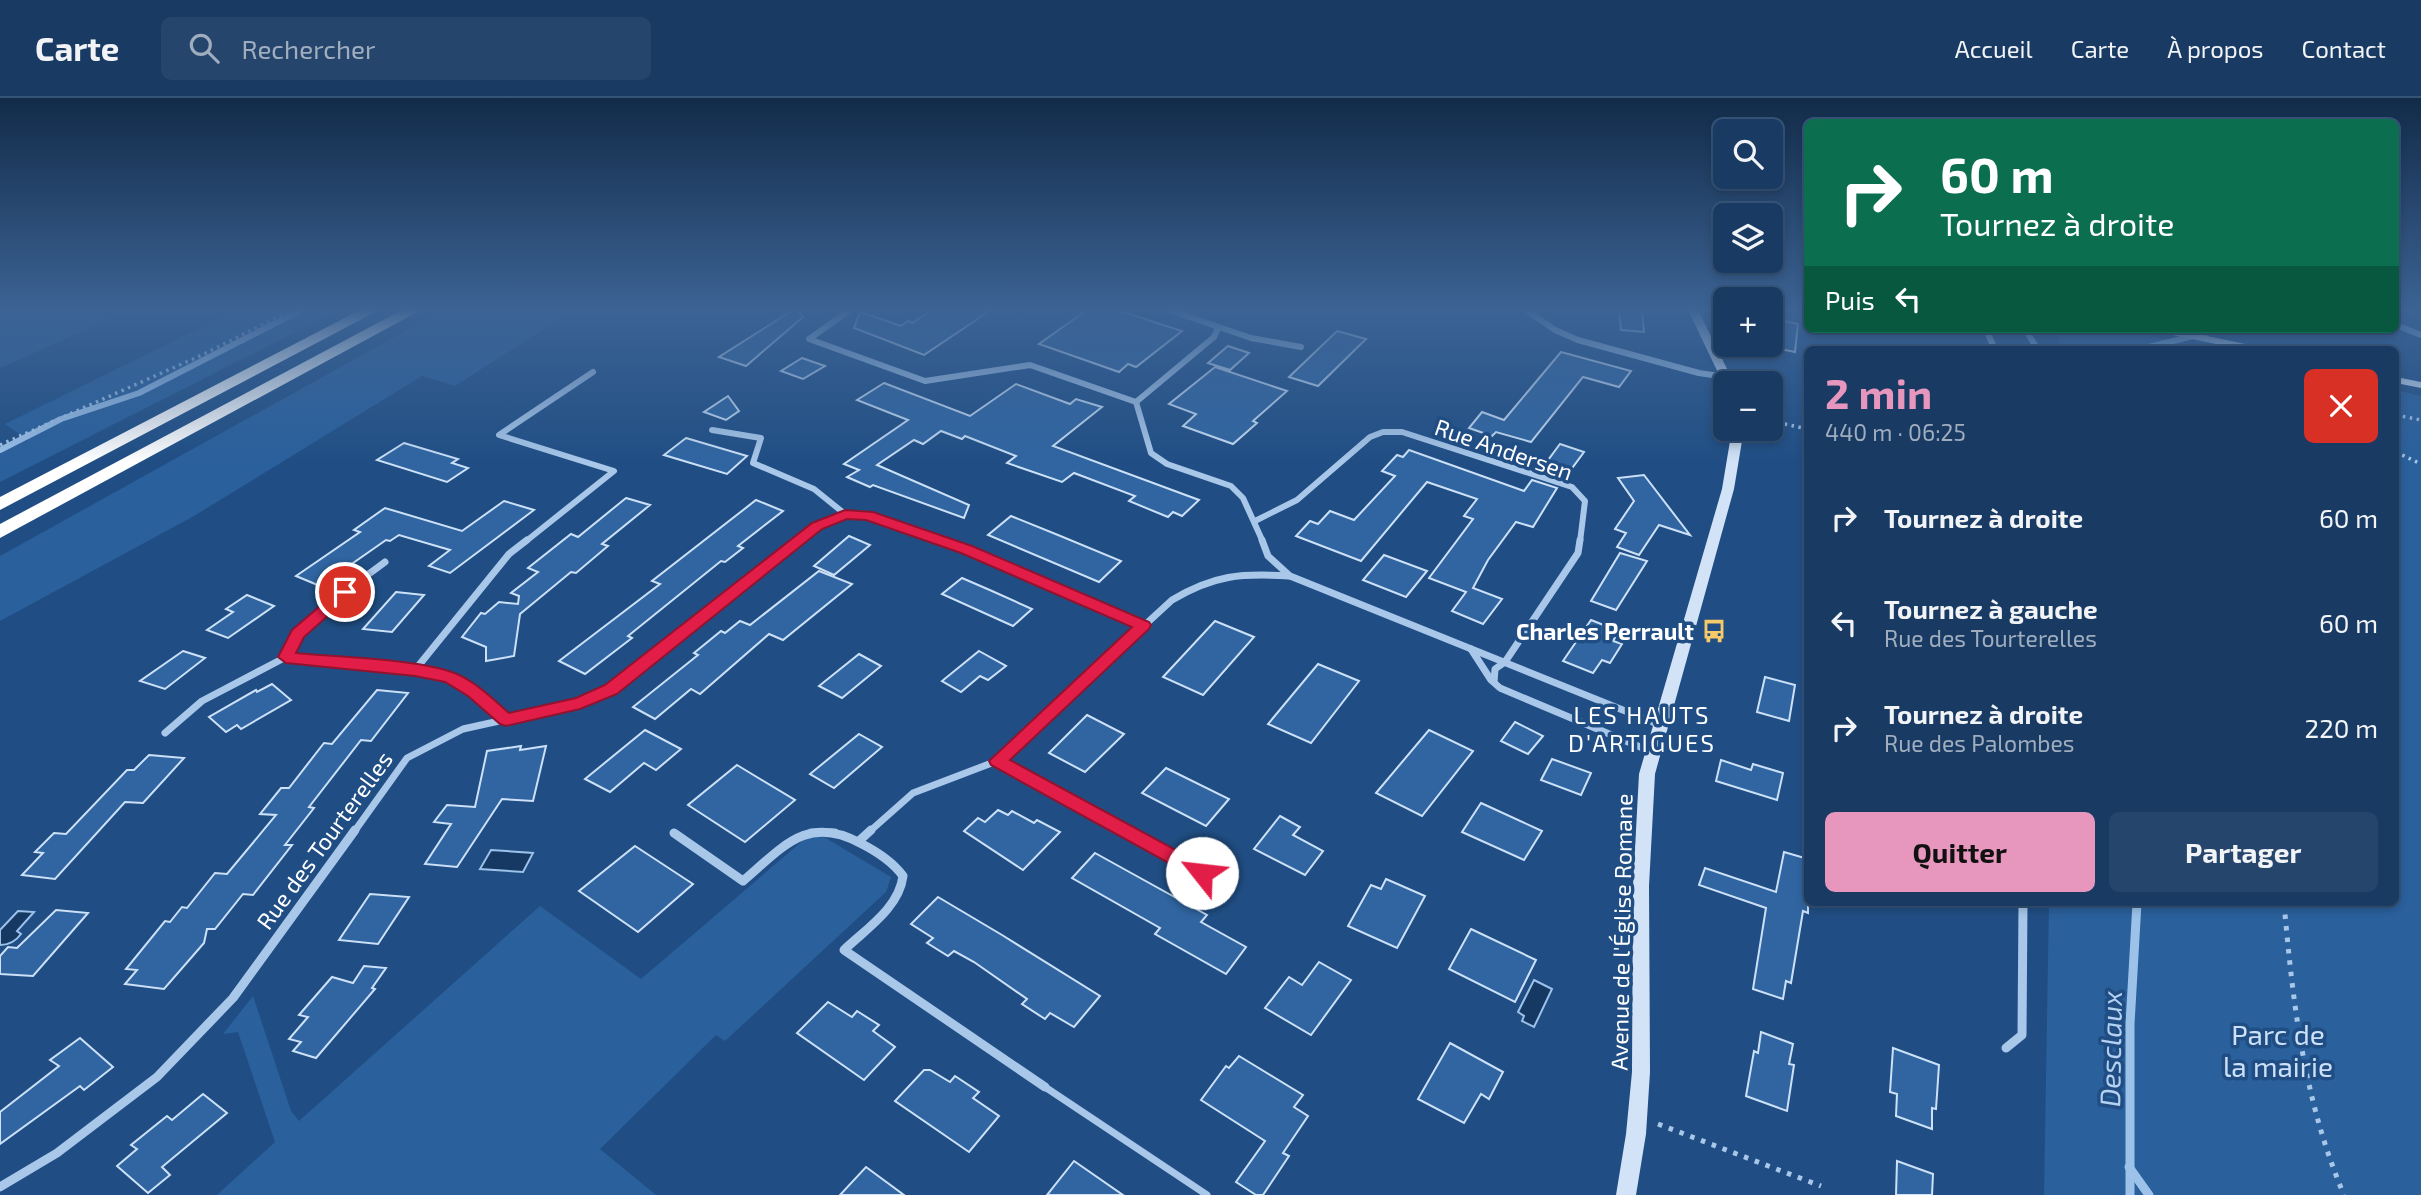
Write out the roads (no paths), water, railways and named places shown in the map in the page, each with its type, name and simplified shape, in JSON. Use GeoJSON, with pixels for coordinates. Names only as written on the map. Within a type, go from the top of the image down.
{"type":"FeatureCollection","features":[{"type":"Feature","properties":{"kind":"highway"},"geometry":{"type":"LineString","coordinates":[[0,504],[273,361]]}},
{"type":"Feature","properties":{"kind":"highway"},"geometry":{"type":"LineString","coordinates":[[0,532],[319,361]]}},
{"type":"Feature","properties":{"kind":"street"},"geometry":{"type":"LineString","coordinates":[[870,361],[925,381],[1030,365],[1136,402]]}},
{"type":"Feature","properties":{"kind":"street"},"geometry":{"type":"LineString","coordinates":[[1136,402],[1185,361]]}},
{"type":"Feature","properties":{"kind":"street"},"geometry":{"type":"LineString","coordinates":[[1656,361],[1713,376]]}},
{"type":"Feature","properties":{"kind":"street"},"geometry":{"type":"LineString","coordinates":[[415,670],[509,554],[614,471],[499,435],[593,372]]}},
{"type":"Feature","properties":{"kind":"street"},"geometry":{"type":"LineString","coordinates":[[2399,381],[2421,386]]}},
{"type":"Feature","properties":{"kind":"street"},"geometry":{"type":"LineString","coordinates":[[1136,402],[1151,453],[1167,464],[1231,486],[1243,498],[1268,556],[1290,576]]}},
{"type":"Feature","properties":{"kind":"street"},"geometry":{"type":"LineString","coordinates":[[712,430],[761,439],[753,463],[809,484],[834,500],[845,514],[868,515],[966,550],[1143,625]]}},
{"type":"Feature","properties":{"kind":"street","name":"Rue Andersen"},"geometry":{"type":"LineString","coordinates":[[1255,521],[1297,500],[1370,436],[1383,432],[1402,432],[1572,487],[1584,501],[1578,553],[1505,662],[1495,669],[1493,681]]}},
{"type":"Feature","properties":{"kind":"street","name":"Avenue de l'Église Romane"},"geometry":{"type":"LineString","coordinates":[[1626,1195],[1638,1116],[1642,1035],[1643,820],[1652,752],[1728,489],[1736,441]]}},
{"type":"Feature","properties":{"kind":"street","name":"Rue des Tourterelles"},"geometry":{"type":"LineString","coordinates":[[0,1187],[57,1153],[157,1077],[233,998],[407,758],[463,729],[580,703],[611,690],[817,526],[845,514]]}},
{"type":"Feature","properties":{"kind":"street"},"geometry":{"type":"LineString","coordinates":[[286,657],[297,634],[315,616],[386,562]]}},
{"type":"Feature","properties":{"kind":"street"},"geometry":{"type":"LineString","coordinates":[[859,841],[913,793],[998,761],[1172,600],[1199,582],[1236,572],[1290,576],[1660,725]]}},
{"type":"Feature","properties":{"kind":"street"},"geometry":{"type":"LineString","coordinates":[[1471,648],[1493,681],[1511,694],[1652,752]]}},
{"type":"Feature","properties":{"kind":"street"},"geometry":{"type":"LineString","coordinates":[[165,733],[202,701],[286,657],[415,670],[450,677],[474,691],[506,719]]}},
{"type":"Feature","properties":{"kind":"street"},"geometry":{"type":"LineString","coordinates":[[998,761],[1202,873]]}},
{"type":"Feature","properties":{"kind":"street"},"geometry":{"type":"LineString","coordinates":[[674,833],[743,881],[799,835],[811,830],[833,828],[859,841],[893,864],[903,876],[904,882],[889,906],[844,950],[1045,1087]]}},
{"type":"Feature","properties":{"kind":"street"},"geometry":{"type":"LineString","coordinates":[[2006,1048],[2022,1035],[2023,906]]}},
{"type":"Feature","properties":{"kind":"lane"},"geometry":{"type":"LineString","coordinates":[[1045,1087],[1102,1128],[1207,1195]]}},
{"type":"Feature","properties":{"kind":"waterway"},"geometry":{"type":"LineString","coordinates":[[0,450],[61,419],[139,393],[201,361]]}},
{"type":"Feature","properties":{"kind":"waterway","name":"Desclaux"},"geometry":{"type":"LineString","coordinates":[[2130,1168],[2130,1024],[2137,906]]}},
{"type":"Feature","properties":{"kind":"waterway"},"geometry":{"type":"LineString","coordinates":[[2130,1168],[2149,1195]]}},
{"type":"Feature","properties":{"kind":"waterway","name":"Desclaux"},"geometry":{"type":"LineString","coordinates":[[2130,1168],[2130,1195]]}},
{"type":"Feature","properties":{"kind":"place","name":"Charles Perrault"},"geometry":{"type":"Point","coordinates":[1714,631]}},
{"type":"Feature","properties":{"kind":"district","name":"LES HAUTS D'ARTIGUES"},"geometry":{"type":"Point","coordinates":[1642,728]}},
{"type":"Feature","properties":{"kind":"park label","name":"Parc de la mairie"},"geometry":{"type":"Point","coordinates":[2278,1050]}}]}
